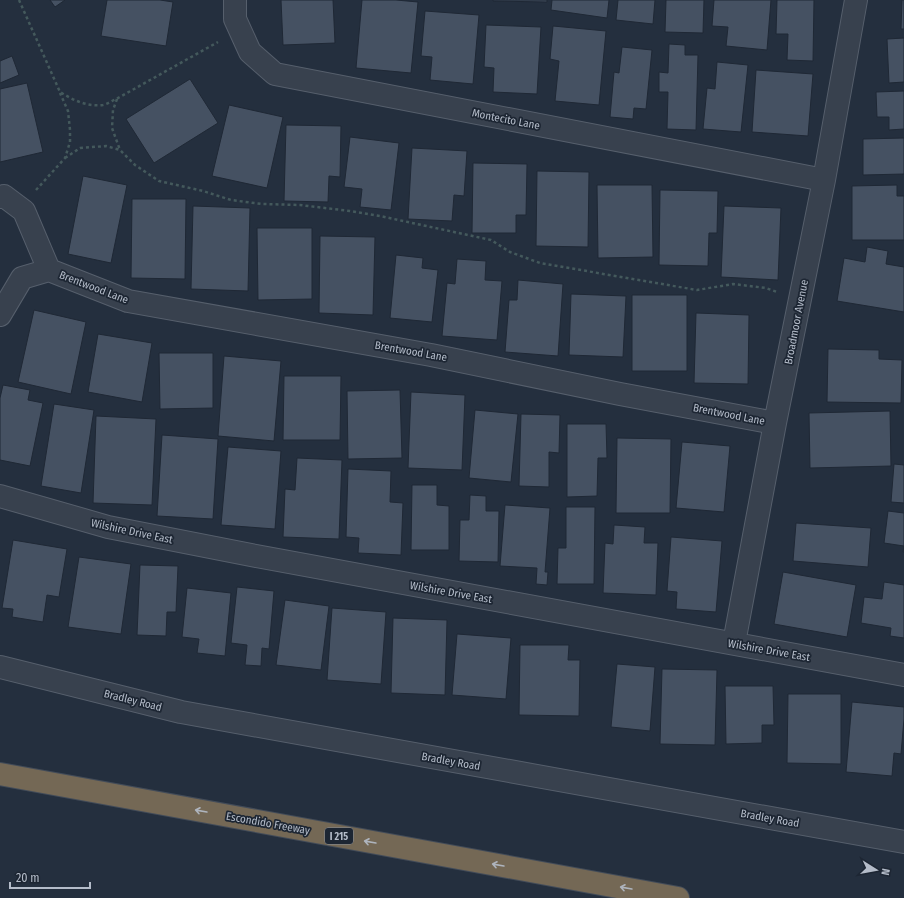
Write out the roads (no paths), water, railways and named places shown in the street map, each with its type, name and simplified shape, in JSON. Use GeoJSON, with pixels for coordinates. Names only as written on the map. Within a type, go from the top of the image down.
{"type":"FeatureCollection","features":[{"type":"Feature","properties":{"kind":"highway","name":"Escondido Freeway"},"geometry":{"type":"LineString","coordinates":[[0,774],[678,898]]}},
{"type":"Feature","properties":{"kind":"street","name":"Montecito Lane"},"geometry":{"type":"LineString","coordinates":[[235,0],[234,19],[250,52],[275,74],[824,180]]}},
{"type":"Feature","properties":{"kind":"street","name":"Broadmoor Avenue"},"geometry":{"type":"LineString","coordinates":[[734,643],[775,423],[824,180],[856,0]]}},
{"type":"Feature","properties":{"kind":"street","name":"Brentwood Lane"},"geometry":{"type":"LineString","coordinates":[[0,197],[4,196],[24,211],[49,270]]}},
{"type":"Feature","properties":{"kind":"street","name":"Brentwood Lane"},"geometry":{"type":"LineString","coordinates":[[3,300],[22,278],[49,270],[128,301],[430,354],[620,394],[775,423]]}},
{"type":"Feature","properties":{"kind":"street","name":"Wilshire Drive East"},"geometry":{"type":"LineString","coordinates":[[0,496],[108,527],[256,556],[904,675]]}},
{"type":"Feature","properties":{"kind":"street","name":"Bradley Road"},"geometry":{"type":"LineString","coordinates":[[0,667],[182,712],[904,842]]}}]}
